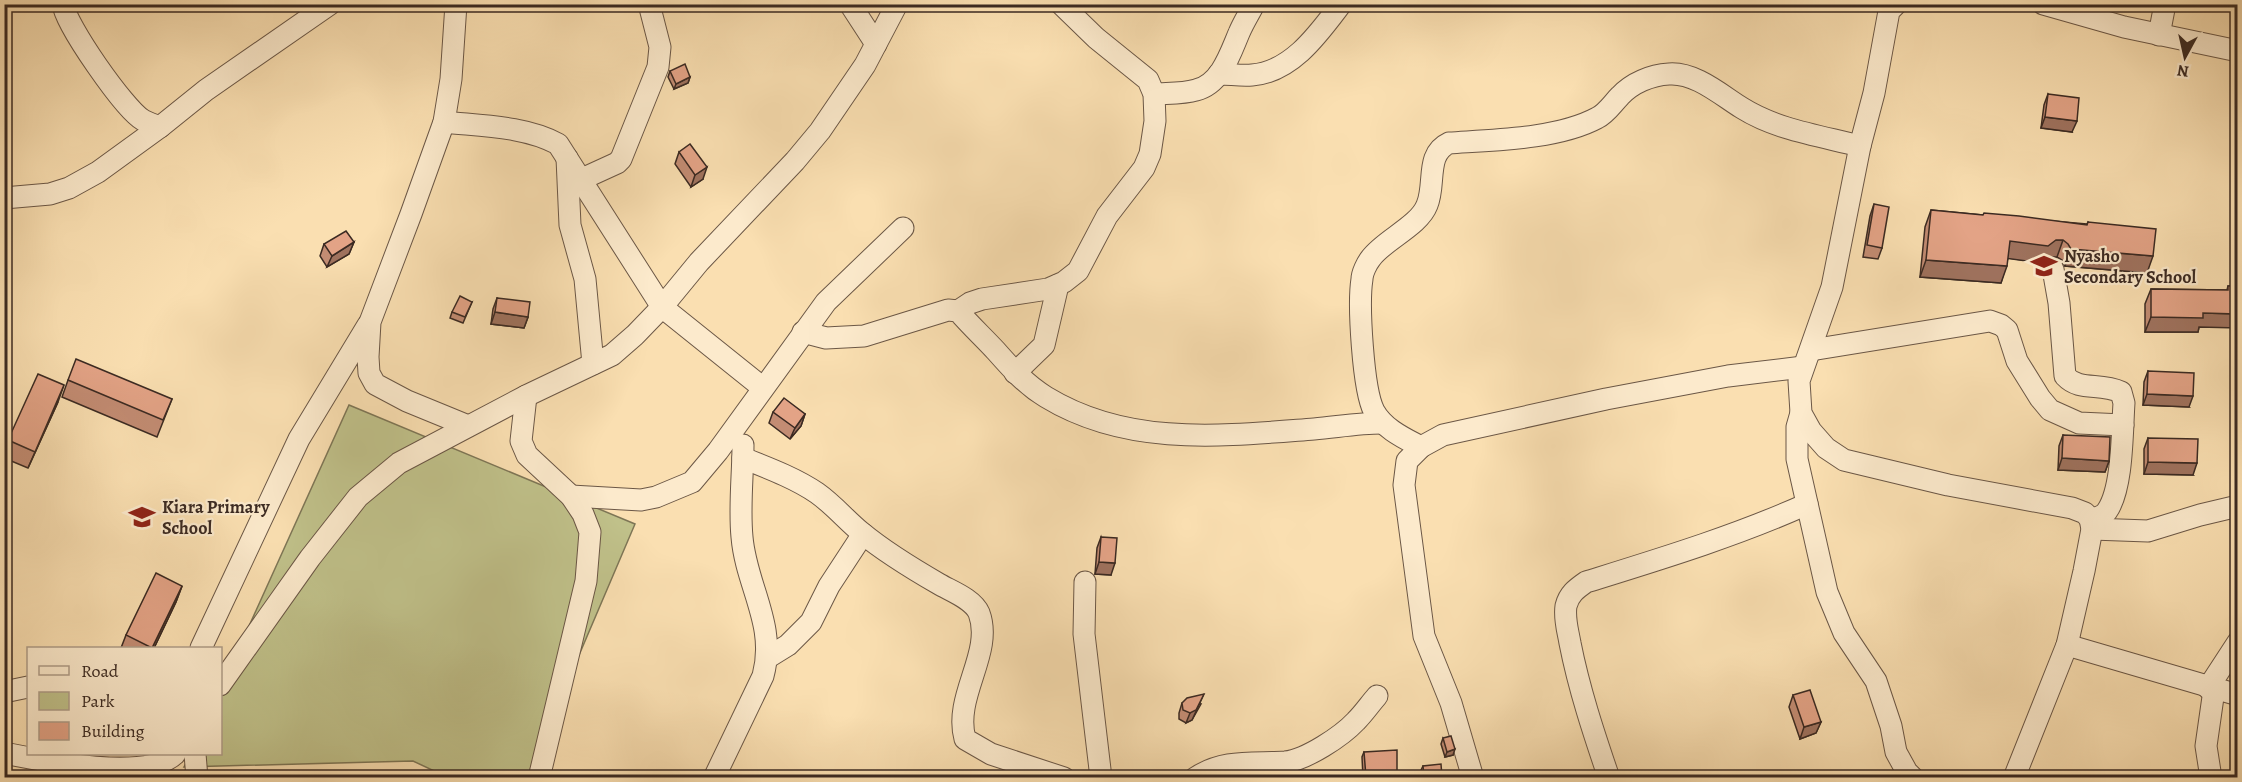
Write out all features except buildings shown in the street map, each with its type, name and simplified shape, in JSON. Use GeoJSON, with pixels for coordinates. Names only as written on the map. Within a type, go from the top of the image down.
{"type":"FeatureCollection","features":[{"type":"Feature","properties":{"kind":"street"},"geometry":{"type":"LineString","coordinates":[[63,4],[69,23],[115,90],[142,120],[160,127]]}},
{"type":"Feature","properties":{"kind":"street"},"geometry":{"type":"LineString","coordinates":[[4,198],[50,194],[69,188],[98,172],[206,90],[330,4]]}},
{"type":"Feature","properties":{"kind":"street"},"geometry":{"type":"LineString","coordinates":[[201,647],[299,439],[370,322],[444,122],[451,78],[456,4]]}},
{"type":"Feature","properties":{"kind":"street"},"geometry":{"type":"LineString","coordinates":[[582,179],[621,159],[655,80],[660,47],[650,4]]}},
{"type":"Feature","properties":{"kind":"street"},"geometry":{"type":"LineString","coordinates":[[850,4],[876,44]]}},
{"type":"Feature","properties":{"kind":"street"},"geometry":{"type":"LineString","coordinates":[[222,682],[310,558],[358,497],[399,463],[526,396],[612,355],[662,307],[699,262],[739,222],[820,131],[865,65],[897,4]]}},
{"type":"Feature","properties":{"kind":"street"},"geometry":{"type":"LineString","coordinates":[[803,332],[826,338],[864,336],[928,315],[948,310],[958,311],[982,299],[1048,289],[1078,271],[1107,216],[1144,168],[1150,154],[1155,121],[1154,94],[1148,80],[1096,38],[1061,4]]}},
{"type":"Feature","properties":{"kind":"street"},"geometry":{"type":"LineString","coordinates":[[1154,94],[1197,90],[1211,83],[1219,74],[1254,4]]}},
{"type":"Feature","properties":{"kind":"street"},"geometry":{"type":"LineString","coordinates":[[1219,74],[1253,75],[1275,69],[1294,57],[1308,44],[1341,4]]}},
{"type":"Feature","properties":{"kind":"street"},"geometry":{"type":"LineString","coordinates":[[2159,35],[2165,4]]}},
{"type":"Feature","properties":{"kind":"street"},"geometry":{"type":"LineString","coordinates":[[2052,6],[2159,35],[2238,51]]}},
{"type":"Feature","properties":{"kind":"street"},"geometry":{"type":"LineString","coordinates":[[1891,7],[1832,288],[1799,381],[1801,413],[1797,427],[1797,459],[1827,592],[1844,633],[1876,681],[1891,726],[1896,752],[1907,772],[1913,777]]}},
{"type":"Feature","properties":{"kind":"street"},"geometry":{"type":"LineString","coordinates":[[1421,447],[1393,432],[1382,423],[1368,398],[1362,335],[1362,277],[1371,258],[1418,216],[1427,205],[1435,156],[1440,148],[1449,143],[1558,132],[1580,126],[1599,118],[1633,84],[1671,73],[1692,79],[1715,90],[1745,110],[1780,126],[1860,146]]}},
{"type":"Feature","properties":{"kind":"street"},"geometry":{"type":"LineString","coordinates":[[444,122],[544,136],[558,144],[662,307],[763,388]]}},
{"type":"Feature","properties":{"kind":"street"},"geometry":{"type":"LineString","coordinates":[[567,158],[570,225],[585,279],[593,364]]}},
{"type":"Feature","properties":{"kind":"street"},"geometry":{"type":"LineString","coordinates":[[571,496],[641,500],[656,497],[692,482],[826,302],[903,228]]}},
{"type":"Feature","properties":{"kind":"street"},"geometry":{"type":"LineString","coordinates":[[2054,269],[2065,376],[2077,386],[2097,386],[2121,392],[2124,403],[2118,481],[2114,496],[2106,512],[2091,524]]}},
{"type":"Feature","properties":{"kind":"street"},"geometry":{"type":"LineString","coordinates":[[1015,373],[1044,345],[1058,285]]}},
{"type":"Feature","properties":{"kind":"street"},"geometry":{"type":"LineString","coordinates":[[958,311],[1015,373],[1045,397],[1083,417],[1112,426],[1160,434],[1238,435],[1360,423],[1382,423]]}},
{"type":"Feature","properties":{"kind":"street"},"geometry":{"type":"LineString","coordinates":[[1473,777],[1451,703],[1424,636],[1404,485],[1407,461],[1421,447],[1443,435],[1606,399],[1990,321],[2007,330],[2017,361],[2050,410],[2079,423],[2122,425]]}},
{"type":"Feature","properties":{"kind":"street"},"geometry":{"type":"LineString","coordinates":[[370,322],[369,373],[375,384],[407,401],[468,426]]}},
{"type":"Feature","properties":{"kind":"street"},"geometry":{"type":"LineString","coordinates":[[526,396],[521,441],[527,454],[571,496],[583,514],[590,532],[586,581],[539,777]]}},
{"type":"Feature","properties":{"kind":"street"},"geometry":{"type":"LineString","coordinates":[[1801,413],[1811,431],[1826,448],[1844,460],[1948,485],[2072,508],[2085,513],[2091,524],[2084,571],[2067,645],[2014,777]]}},
{"type":"Feature","properties":{"kind":"street"},"geometry":{"type":"LineString","coordinates":[[714,777],[763,676],[767,658],[765,632],[742,537],[742,417]]}},
{"type":"Feature","properties":{"kind":"street"},"geometry":{"type":"LineString","coordinates":[[743,458],[817,493],[863,534],[923,575],[972,603],[979,613],[982,632],[977,662],[970,681],[962,718],[965,739],[991,754],[1064,777]]}},
{"type":"Feature","properties":{"kind":"street"},"geometry":{"type":"LineString","coordinates":[[1609,777],[1580,686],[1570,641],[1566,605],[1572,592],[1586,582],[1728,536],[1807,504]]}},
{"type":"Feature","properties":{"kind":"street"},"geometry":{"type":"LineString","coordinates":[[2091,524],[2148,531],[2200,514],[2238,506]]}},
{"type":"Feature","properties":{"kind":"street"},"geometry":{"type":"LineString","coordinates":[[767,658],[788,645],[811,622],[829,586],[863,534]]}},
{"type":"Feature","properties":{"kind":"street"},"geometry":{"type":"LineString","coordinates":[[1084,582],[1084,634],[1101,777]]}},
{"type":"Feature","properties":{"kind":"street"},"geometry":{"type":"LineString","coordinates":[[2211,777],[2206,746],[2211,689],[2238,642]]}},
{"type":"Feature","properties":{"kind":"street"},"geometry":{"type":"LineString","coordinates":[[2067,645],[2211,689],[2238,695]]}},
{"type":"Feature","properties":{"kind":"street"},"geometry":{"type":"LineString","coordinates":[[4,692],[27,687]]}},
{"type":"Feature","properties":{"kind":"street"},"geometry":{"type":"LineString","coordinates":[[1195,777],[1210,768],[1235,764],[1289,770],[1307,754],[1333,740],[1355,722],[1377,696]]}},
{"type":"Feature","properties":{"kind":"street"},"geometry":{"type":"LineString","coordinates":[[4,753],[68,766],[138,771],[156,766],[172,755]]}},
{"type":"Feature","properties":{"kind":"street"},"geometry":{"type":"LineString","coordinates":[[195,755],[197,777]]}},
{"type":"Feature","properties":{"kind":"green space"},"geometry":{"type":"Polygon","coordinates":[[[349,405],[635,524],[527,777],[447,777],[413,761],[184,767],[190,755],[222,755],[222,686],[349,405]]]}},
{"type":"Feature","properties":{"kind":"place","name":"Nyasho Secondary School"},"geometry":{"type":"Point","coordinates":[2044,266]}},
{"type":"Feature","properties":{"kind":"place","name":"Kiara Primary School"},"geometry":{"type":"Point","coordinates":[142,517]}}]}
